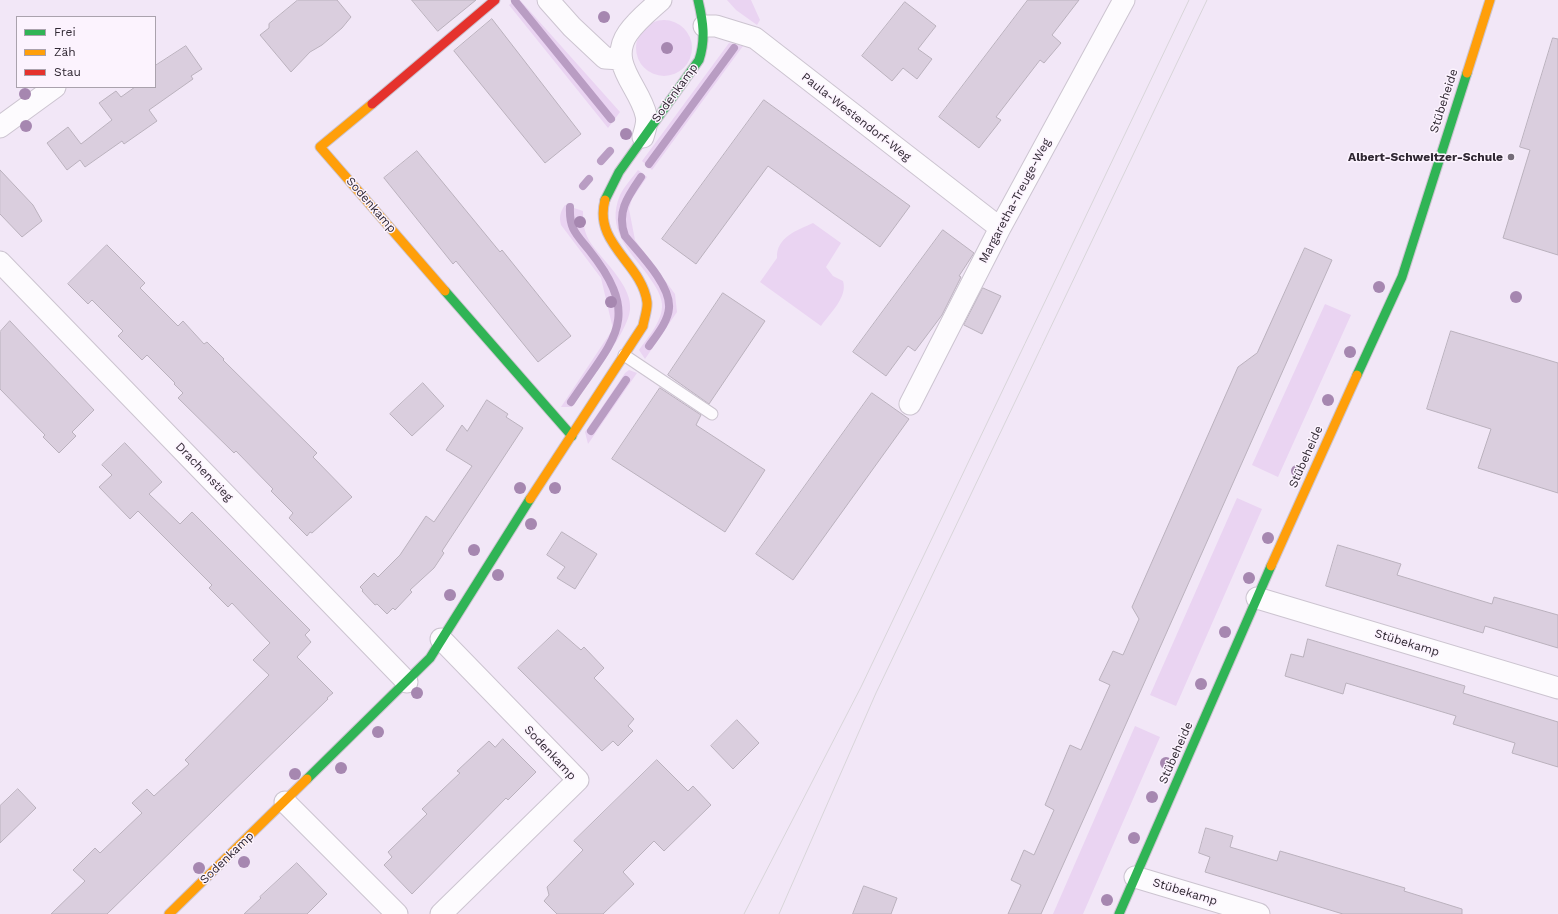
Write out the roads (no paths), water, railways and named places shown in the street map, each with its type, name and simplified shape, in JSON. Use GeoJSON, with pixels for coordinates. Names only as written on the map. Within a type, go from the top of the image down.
{"type":"FeatureCollection","features":[{"type":"Feature","properties":{"kind":"street","name":"Sodenkamp"},"geometry":{"type":"LineString","coordinates":[[495,0],[320,147],[572,436]]}},
{"type":"Feature","properties":{"kind":"street"},"geometry":{"type":"LineString","coordinates":[[548,0],[572,27],[605,58],[621,59],[621,51],[627,33],[661,0]]}},
{"type":"Feature","properties":{"kind":"street","name":"Sodenkamp"},"geometry":{"type":"LineString","coordinates":[[169,914],[408,682],[430,658],[543,478],[643,326],[647,302],[639,281],[612,243],[604,227],[604,201],[619,172],[643,136],[699,60],[703,48],[704,26],[698,0]]}},
{"type":"Feature","properties":{"kind":"street","name":"Margaretha-Treuge-Weg"},"geometry":{"type":"LineString","coordinates":[[910,404],[1000,228],[1124,0]]}},
{"type":"Feature","properties":{"kind":"street","name":"Stübeheide"},"geometry":{"type":"LineString","coordinates":[[1119,914],[1321,452],[1402,277],[1490,0]]}},
{"type":"Feature","properties":{"kind":"street","name":"Paula-Westendorf-Weg"},"geometry":{"type":"LineString","coordinates":[[704,26],[716,26],[754,38],[1000,228]]}},
{"type":"Feature","properties":{"kind":"street","name":"Sodenkamp"},"geometry":{"type":"LineString","coordinates":[[621,59],[623,68],[646,115],[646,125],[643,136]]}},
{"type":"Feature","properties":{"kind":"street"},"geometry":{"type":"LineString","coordinates":[[0,127],[53,88]]}},
{"type":"Feature","properties":{"kind":"street","name":"Drachenstieg"},"geometry":{"type":"LineString","coordinates":[[0,262],[408,682]]}},
{"type":"Feature","properties":{"kind":"street","name":"Stübekamp"},"geometry":{"type":"LineString","coordinates":[[1257,598],[1558,688]]}},
{"type":"Feature","properties":{"kind":"street","name":"Sodenkamp"},"geometry":{"type":"LineString","coordinates":[[441,639],[578,780],[441,914]]}},
{"type":"Feature","properties":{"kind":"street"},"geometry":{"type":"LineString","coordinates":[[285,802],[396,914]]}},
{"type":"Feature","properties":{"kind":"street","name":"Stübekamp"},"geometry":{"type":"LineString","coordinates":[[1135,877],[1259,914]]}},
{"type":"Feature","properties":{"kind":"lane"},"geometry":{"type":"LineString","coordinates":[[624,355],[712,414]]}},
{"type":"Feature","properties":{"kind":"waterway"},"geometry":{"type":"LineString","coordinates":[[515,1],[611,119]]}},
{"type":"Feature","properties":{"kind":"waterway"},"geometry":{"type":"LineString","coordinates":[[649,164],[734,48]]}},
{"type":"Feature","properties":{"kind":"waterway"},"geometry":{"type":"LineString","coordinates":[[601,161],[610,151]]}},
{"type":"Feature","properties":{"kind":"waterway"},"geometry":{"type":"LineString","coordinates":[[641,177],[625,205],[622,219],[623,227],[625,236],[646,260],[660,280],[665,289],[669,308],[664,324],[649,346]]}},
{"type":"Feature","properties":{"kind":"waterway"},"geometry":{"type":"LineString","coordinates":[[583,186],[589,179]]}},
{"type":"Feature","properties":{"kind":"waterway"},"geometry":{"type":"LineString","coordinates":[[570,207],[570,215],[574,231],[606,274],[615,294],[619,312],[616,328],[610,344],[571,402]]}},
{"type":"Feature","properties":{"kind":"waterway"},"geometry":{"type":"LineString","coordinates":[[591,431],[626,380]]}},
{"type":"Feature","properties":{"kind":"tram line"},"geometry":{"type":"LineString","coordinates":[[744,914],[861,687],[1189,0]]}},
{"type":"Feature","properties":{"kind":"tram line"},"geometry":{"type":"LineString","coordinates":[[779,914],[876,693],[1207,0]]}},
{"type":"Feature","properties":{"kind":"place","name":"Albert-Schweitzer-Schule"},"geometry":{"type":"Point","coordinates":[1511,157]}}]}
